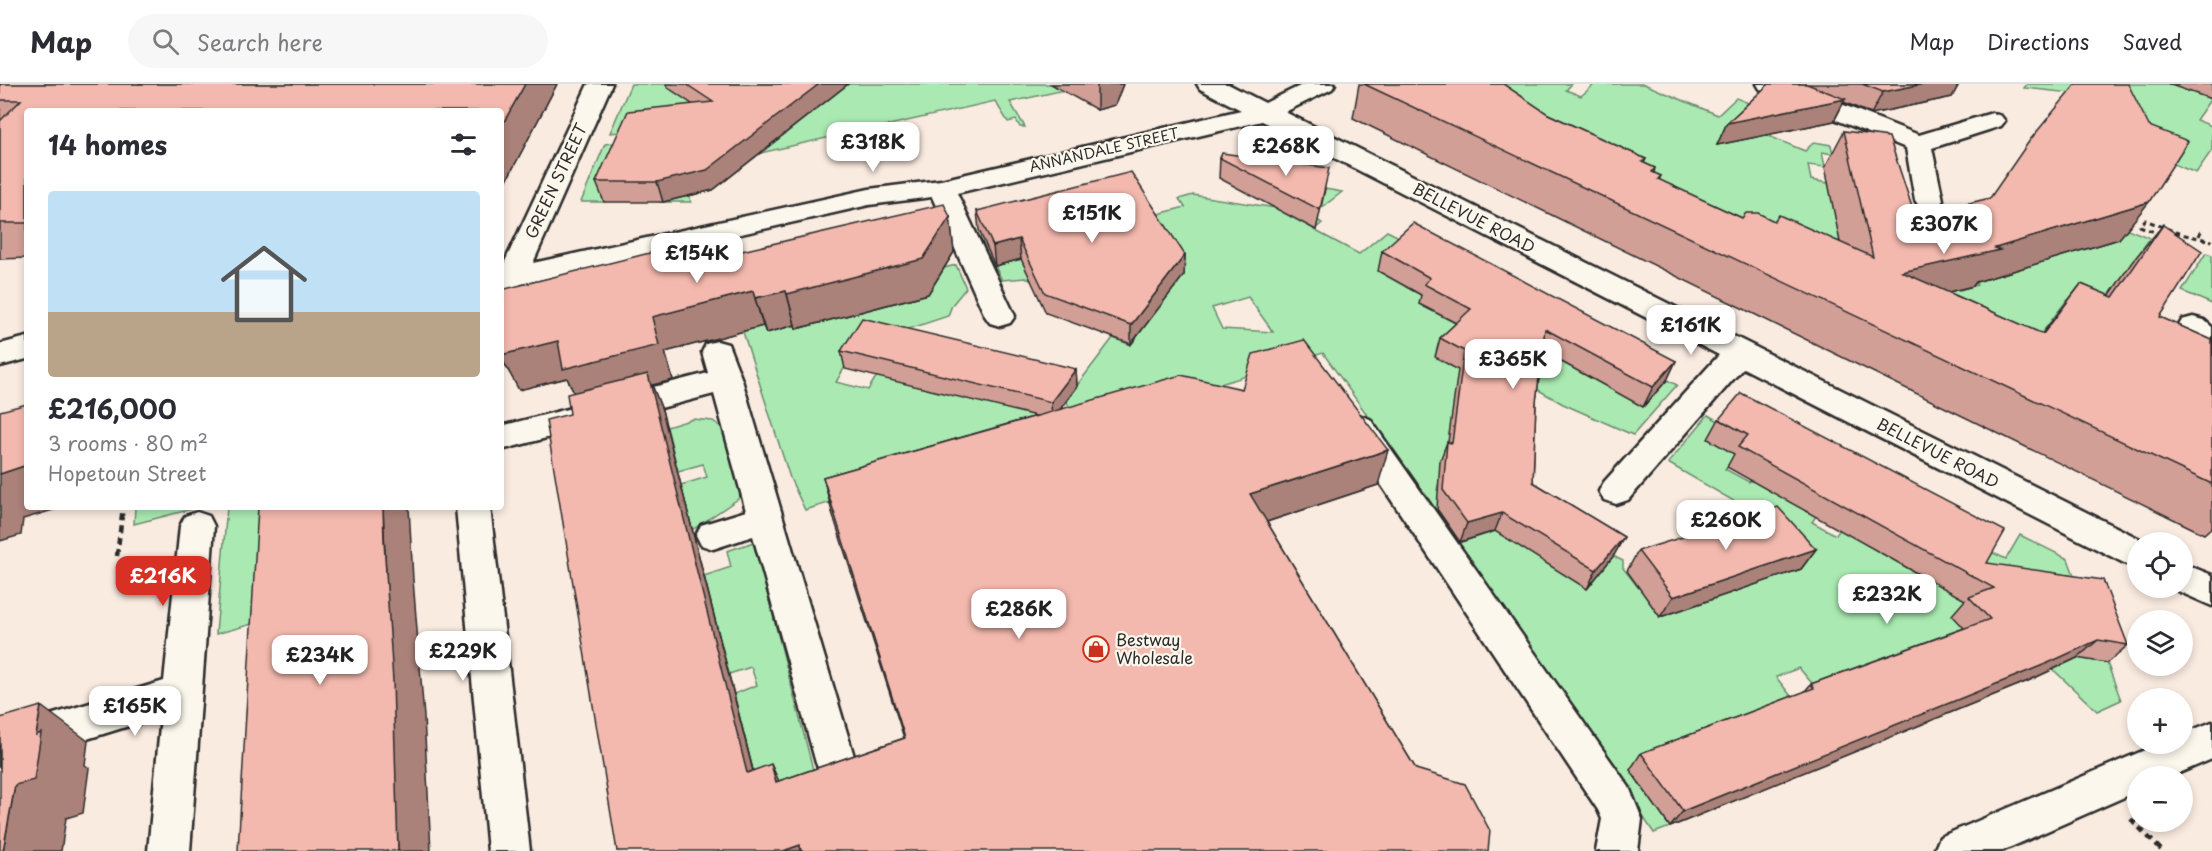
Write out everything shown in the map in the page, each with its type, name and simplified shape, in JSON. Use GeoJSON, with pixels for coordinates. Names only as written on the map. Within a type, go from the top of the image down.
{"type":"FeatureCollection","features":[{"type":"Feature","properties":{"kind":"street","name":"GREEN STREET"},"geometry":{"type":"LineString","coordinates":[[506,282],[600,84]]}},
{"type":"Feature","properties":{"kind":"street","name":"BELLEVUE ROAD"},"geometry":{"type":"LineString","coordinates":[[1209,84],[2127,548]]}},
{"type":"Feature","properties":{"kind":"street","name":"ANNANDALE STREET"},"geometry":{"type":"LineString","coordinates":[[506,282],[869,197],[941,188],[1266,112],[1323,84]]}},
{"type":"Feature","properties":{"kind":"street"},"geometry":{"type":"LineString","coordinates":[[1769,84],[1918,144],[1992,121]]}},
{"type":"Feature","properties":{"kind":"street"},"geometry":{"type":"LineString","coordinates":[[1918,144],[1929,200]]}},
{"type":"Feature","properties":{"kind":"street"},"geometry":{"type":"LineString","coordinates":[[941,188],[1000,316]]}},
{"type":"Feature","properties":{"kind":"street"},"geometry":{"type":"LineString","coordinates":[[0,355],[24,349]]}},
{"type":"Feature","properties":{"kind":"street"},"geometry":{"type":"LineString","coordinates":[[1616,491],[1738,353]]}},
{"type":"Feature","properties":{"kind":"street"},"geometry":{"type":"LineString","coordinates":[[504,437],[721,366],[836,763]]}},
{"type":"Feature","properties":{"kind":"street"},"geometry":{"type":"LineString","coordinates":[[1346,408],[1615,800],[1622,819],[1617,851]]}},
{"type":"Feature","properties":{"kind":"street"},"geometry":{"type":"LineString","coordinates":[[473,510],[509,851]]}},
{"type":"Feature","properties":{"kind":"street"},"geometry":{"type":"LineString","coordinates":[[713,535],[765,518]]}},
{"type":"Feature","properties":{"kind":"street"},"geometry":{"type":"LineString","coordinates":[[170,851],[197,526]]}},
{"type":"Feature","properties":{"kind":"street"},"geometry":{"type":"LineString","coordinates":[[2193,582],[2212,591]]}},
{"type":"Feature","properties":{"kind":"street"},"geometry":{"type":"LineString","coordinates":[[0,748],[182,693]]}},
{"type":"Feature","properties":{"kind":"street"},"geometry":{"type":"LineString","coordinates":[[1955,851],[2212,740]]}},
{"type":"Feature","properties":{"kind":"path"},"geometry":{"type":"LineString","coordinates":[[2167,237],[2140,226],[2145,220],[2181,234],[2199,236],[2212,241]]}},
{"type":"Feature","properties":{"kind":"path"},"geometry":{"type":"LineString","coordinates":[[2199,236],[2202,229]]}},
{"type":"Feature","properties":{"kind":"path"},"geometry":{"type":"LineString","coordinates":[[117,556],[123,510]]}},
{"type":"Feature","properties":{"kind":"green space"},"geometry":{"type":"Polygon","coordinates":[[[631,84],[674,84],[668,87],[692,104],[848,84],[1069,84],[1069,89],[1010,102],[1025,127],[1020,127],[1016,120],[1008,122],[995,101],[876,128],[886,150],[859,156],[848,133],[695,168],[702,192],[689,195],[691,202],[660,202],[670,177],[604,202],[581,202],[605,144],[639,140],[643,130],[610,133],[631,84]]]}},
{"type":"Feature","properties":{"kind":"green space"},"geometry":{"type":"Polygon","coordinates":[[[1402,84],[1572,84],[1566,90],[1581,96],[1595,84],[1644,84],[1718,115],[1736,98],[1759,107],[1742,125],[1805,151],[1814,142],[1831,145],[1833,154],[1822,152],[1825,167],[1808,165],[1811,180],[1828,183],[1960,290],[1977,285],[1967,270],[2081,94],[2024,88],[2027,84],[2175,84],[2194,93],[2196,91],[2212,97],[2196,120],[2212,126],[2212,150],[2196,173],[2166,161],[2120,226],[2150,238],[2097,313],[2067,300],[2038,338],[1402,84]]]}},
{"type":"Feature","properties":{"kind":"green space"},"geometry":{"type":"Polygon","coordinates":[[[1325,189],[1342,192],[1311,216],[1322,223],[1314,230],[1359,254],[1387,231],[1399,237],[1413,280],[1406,287],[1425,297],[1419,304],[1459,325],[1508,333],[1643,406],[1667,380],[1677,385],[1633,435],[1563,404],[1535,388],[1492,420],[1463,446],[1442,475],[1437,490],[1519,507],[1445,524],[1323,353],[1080,426],[1063,395],[1072,392],[1113,338],[1131,345],[1147,323],[1025,278],[1002,280],[995,266],[1021,259],[1017,251],[1185,207],[1179,199],[1193,195],[1301,212],[1325,189]],[[1248,297],[1212,308],[1222,329],[1273,332],[1248,297]]]}},
{"type":"Feature","properties":{"kind":"green space"},"geometry":{"type":"Polygon","coordinates":[[[2206,253],[2212,255],[2212,304],[2182,291],[2206,253]]]}},
{"type":"Feature","properties":{"kind":"green space"},"geometry":{"type":"Polygon","coordinates":[[[956,265],[966,288],[952,305],[948,316],[857,346],[836,382],[868,390],[876,377],[1010,371],[1042,437],[805,510],[790,478],[743,332],[750,286],[766,333],[795,325],[796,328],[806,303],[956,265]]]}},
{"type":"Feature","properties":{"kind":"green space"},"geometry":{"type":"Polygon","coordinates":[[[1708,415],[1722,423],[1736,455],[1725,469],[1749,482],[1760,468],[1825,503],[1812,522],[1836,535],[1849,516],[1867,545],[1921,576],[1987,550],[2006,559],[2020,535],[2068,559],[2083,599],[2038,652],[2107,663],[2121,700],[2097,711],[2020,638],[1971,636],[1822,695],[1799,668],[1776,677],[1798,705],[1630,770],[1670,827],[1654,833],[1458,543],[1547,515],[1586,589],[1613,556],[1623,561],[1623,568],[1638,587],[1770,522],[1668,463],[1708,415]]]}},
{"type":"Feature","properties":{"kind":"green space"},"geometry":{"type":"Polygon","coordinates":[[[693,419],[713,421],[727,432],[743,492],[738,499],[692,530],[681,485],[707,477],[703,464],[678,471],[667,427],[693,419]]]}},
{"type":"Feature","properties":{"kind":"green space"},"geometry":{"type":"Polygon","coordinates":[[[135,510],[188,510],[134,524],[135,510]]]}},
{"type":"Feature","properties":{"kind":"green space"},"geometry":{"type":"Polygon","coordinates":[[[227,510],[292,510],[263,621],[216,634],[227,510]]]}},
{"type":"Feature","properties":{"kind":"green space"},"geometry":{"type":"Polygon","coordinates":[[[754,542],[816,781],[761,803],[734,694],[757,685],[751,667],[729,674],[704,576],[731,567],[727,551],[754,542]]]}},
{"type":"Feature","properties":{"kind":"building"},"geometry":{"type":"Polygon","coordinates":[[[0,84],[525,84],[504,122],[504,108],[24,108],[24,223],[0,223],[0,121],[21,100],[0,100],[0,84]]]}},
{"type":"Feature","properties":{"kind":"building"},"geometry":{"type":"Polygon","coordinates":[[[686,84],[819,84],[707,170],[657,182],[596,182],[628,111],[713,102],[686,84]]]}},
{"type":"Feature","properties":{"kind":"building"},"geometry":{"type":"Polygon","coordinates":[[[1364,84],[1503,84],[1548,114],[1646,159],[1642,162],[1655,168],[1652,172],[1661,176],[1658,179],[1742,218],[1746,213],[1758,213],[1774,221],[1779,215],[1873,257],[1844,131],[1889,137],[1915,216],[1990,198],[2030,140],[2076,84],[2128,84],[2149,126],[2188,141],[2149,202],[1995,248],[2000,250],[1902,272],[2043,334],[2081,284],[2113,297],[2163,225],[2202,251],[2160,317],[2212,340],[2212,484],[1364,84]]]}},
{"type":"Feature","properties":{"kind":"building"},"geometry":{"type":"Polygon","coordinates":[[[1769,84],[1807,84],[1845,99],[1727,123],[1769,84]]]}},
{"type":"Feature","properties":{"kind":"building"},"geometry":{"type":"Polygon","coordinates":[[[1862,84],[1923,84],[1883,92],[1862,84]]]}},
{"type":"Feature","properties":{"kind":"building"},"geometry":{"type":"Polygon","coordinates":[[[1222,153],[1329,168],[1320,210],[1220,158],[1222,153]]]}},
{"type":"Feature","properties":{"kind":"building"},"geometry":{"type":"Polygon","coordinates":[[[1131,172],[1185,255],[1131,325],[1045,293],[1019,239],[993,246],[977,211],[1131,172]]]}},
{"type":"Feature","properties":{"kind":"building"},"geometry":{"type":"Polygon","coordinates":[[[944,204],[950,217],[923,259],[787,294],[786,291],[755,298],[753,291],[652,317],[659,345],[563,369],[558,341],[504,354],[504,289],[714,237],[720,256],[944,204]]]}},
{"type":"Feature","properties":{"kind":"building"},"geometry":{"type":"Polygon","coordinates":[[[1413,223],[1676,361],[1653,387],[1545,329],[1536,402],[1533,482],[1624,537],[1596,570],[1502,513],[1467,523],[1443,490],[1447,442],[1452,443],[1464,351],[1440,338],[1471,309],[1424,284],[1430,278],[1382,251],[1413,223]]]}},
{"type":"Feature","properties":{"kind":"building"},"geometry":{"type":"Polygon","coordinates":[[[862,318],[1076,369],[1051,402],[841,351],[862,318]]]}},
{"type":"Feature","properties":{"kind":"building","name":"Bestway Wholesale"},"geometry":{"type":"Polygon","coordinates":[[[1304,340],[1388,450],[1250,494],[1416,769],[1465,784],[1490,831],[1488,851],[801,851],[800,845],[783,851],[617,851],[546,420],[570,414],[567,394],[648,374],[747,773],[771,764],[776,782],[905,738],[823,477],[1181,375],[1242,389],[1253,354],[1304,340]]]}},
{"type":"Feature","properties":{"kind":"building"},"geometry":{"type":"Polygon","coordinates":[[[1741,393],[2005,531],[1987,563],[2103,580],[2127,645],[2098,640],[2048,663],[1683,811],[1641,753],[1814,688],[1811,684],[1990,619],[1969,597],[1994,588],[1738,447],[1748,435],[1719,419],[1741,393]]]}},
{"type":"Feature","properties":{"kind":"building"},"geometry":{"type":"Polygon","coordinates":[[[24,405],[24,466],[0,474],[0,411],[24,405]]]}},
{"type":"Feature","properties":{"kind":"building"},"geometry":{"type":"Polygon","coordinates":[[[1778,507],[1816,549],[1673,597],[1638,551],[1778,507]]]}},
{"type":"Feature","properties":{"kind":"building"},"geometry":{"type":"Polygon","coordinates":[[[258,510],[383,510],[393,681],[398,851],[238,851],[258,510]]]}},
{"type":"Feature","properties":{"kind":"building"},"geometry":{"type":"Polygon","coordinates":[[[41,706],[36,735],[41,733],[34,780],[15,785],[3,851],[0,851],[0,718],[41,706]]]}},
{"type":"Feature","properties":{"kind":"place","name":"Bestway Wholesale"},"geometry":{"type":"Point","coordinates":[1096,649]}}]}
